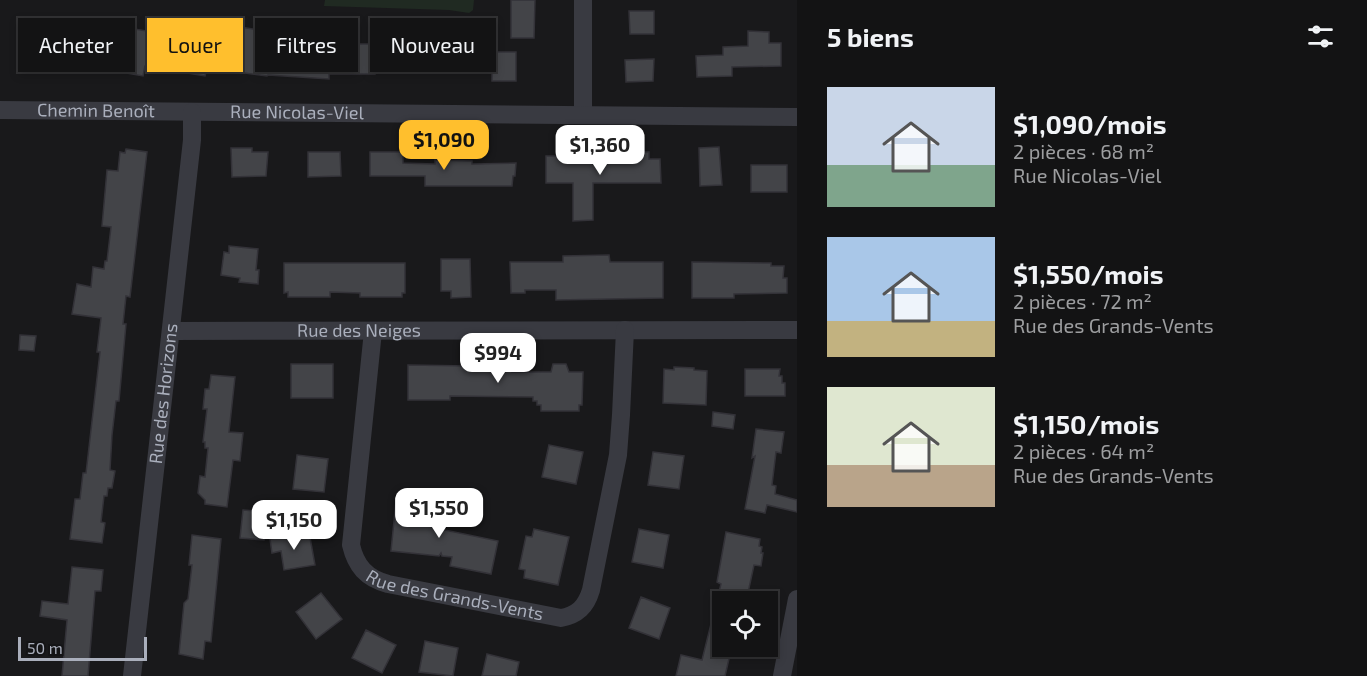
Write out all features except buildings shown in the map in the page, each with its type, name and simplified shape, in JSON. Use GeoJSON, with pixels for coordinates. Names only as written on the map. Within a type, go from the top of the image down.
{"type":"FeatureCollection","features":[{"type":"Feature","properties":{"kind":"street"},"geometry":{"type":"LineString","coordinates":[[583,0],[583,115]]}},
{"type":"Feature","properties":{"kind":"street","name":"Chemin Benoît"},"geometry":{"type":"LineString","coordinates":[[0,110],[192,112]]}},
{"type":"Feature","properties":{"kind":"street","name":"Rue Nicolas-Viel"},"geometry":{"type":"LineString","coordinates":[[192,112],[797,117]]}},
{"type":"Feature","properties":{"kind":"street","name":"Rue des Horizons"},"geometry":{"type":"LineString","coordinates":[[132,676],[192,140],[192,112]]}},
{"type":"Feature","properties":{"kind":"street","name":"Rue des Grands-Vents"},"geometry":{"type":"LineString","coordinates":[[373,331],[351,544],[359,567],[377,581],[388,584],[561,618],[584,607],[591,590],[618,455],[625,330]]}},
{"type":"Feature","properties":{"kind":"street","name":"Rue des Neiges"},"geometry":{"type":"LineString","coordinates":[[171,331],[797,330]]}},
{"type":"Feature","properties":{"kind":"street"},"geometry":{"type":"LineString","coordinates":[[782,676],[797,599]]}},
{"type":"Feature","properties":{"kind":"shaded area"},"geometry":{"type":"Polygon","coordinates":[[[325,0],[474,0],[473,10],[469,13],[449,10],[324,6],[325,0]]]}}]}
